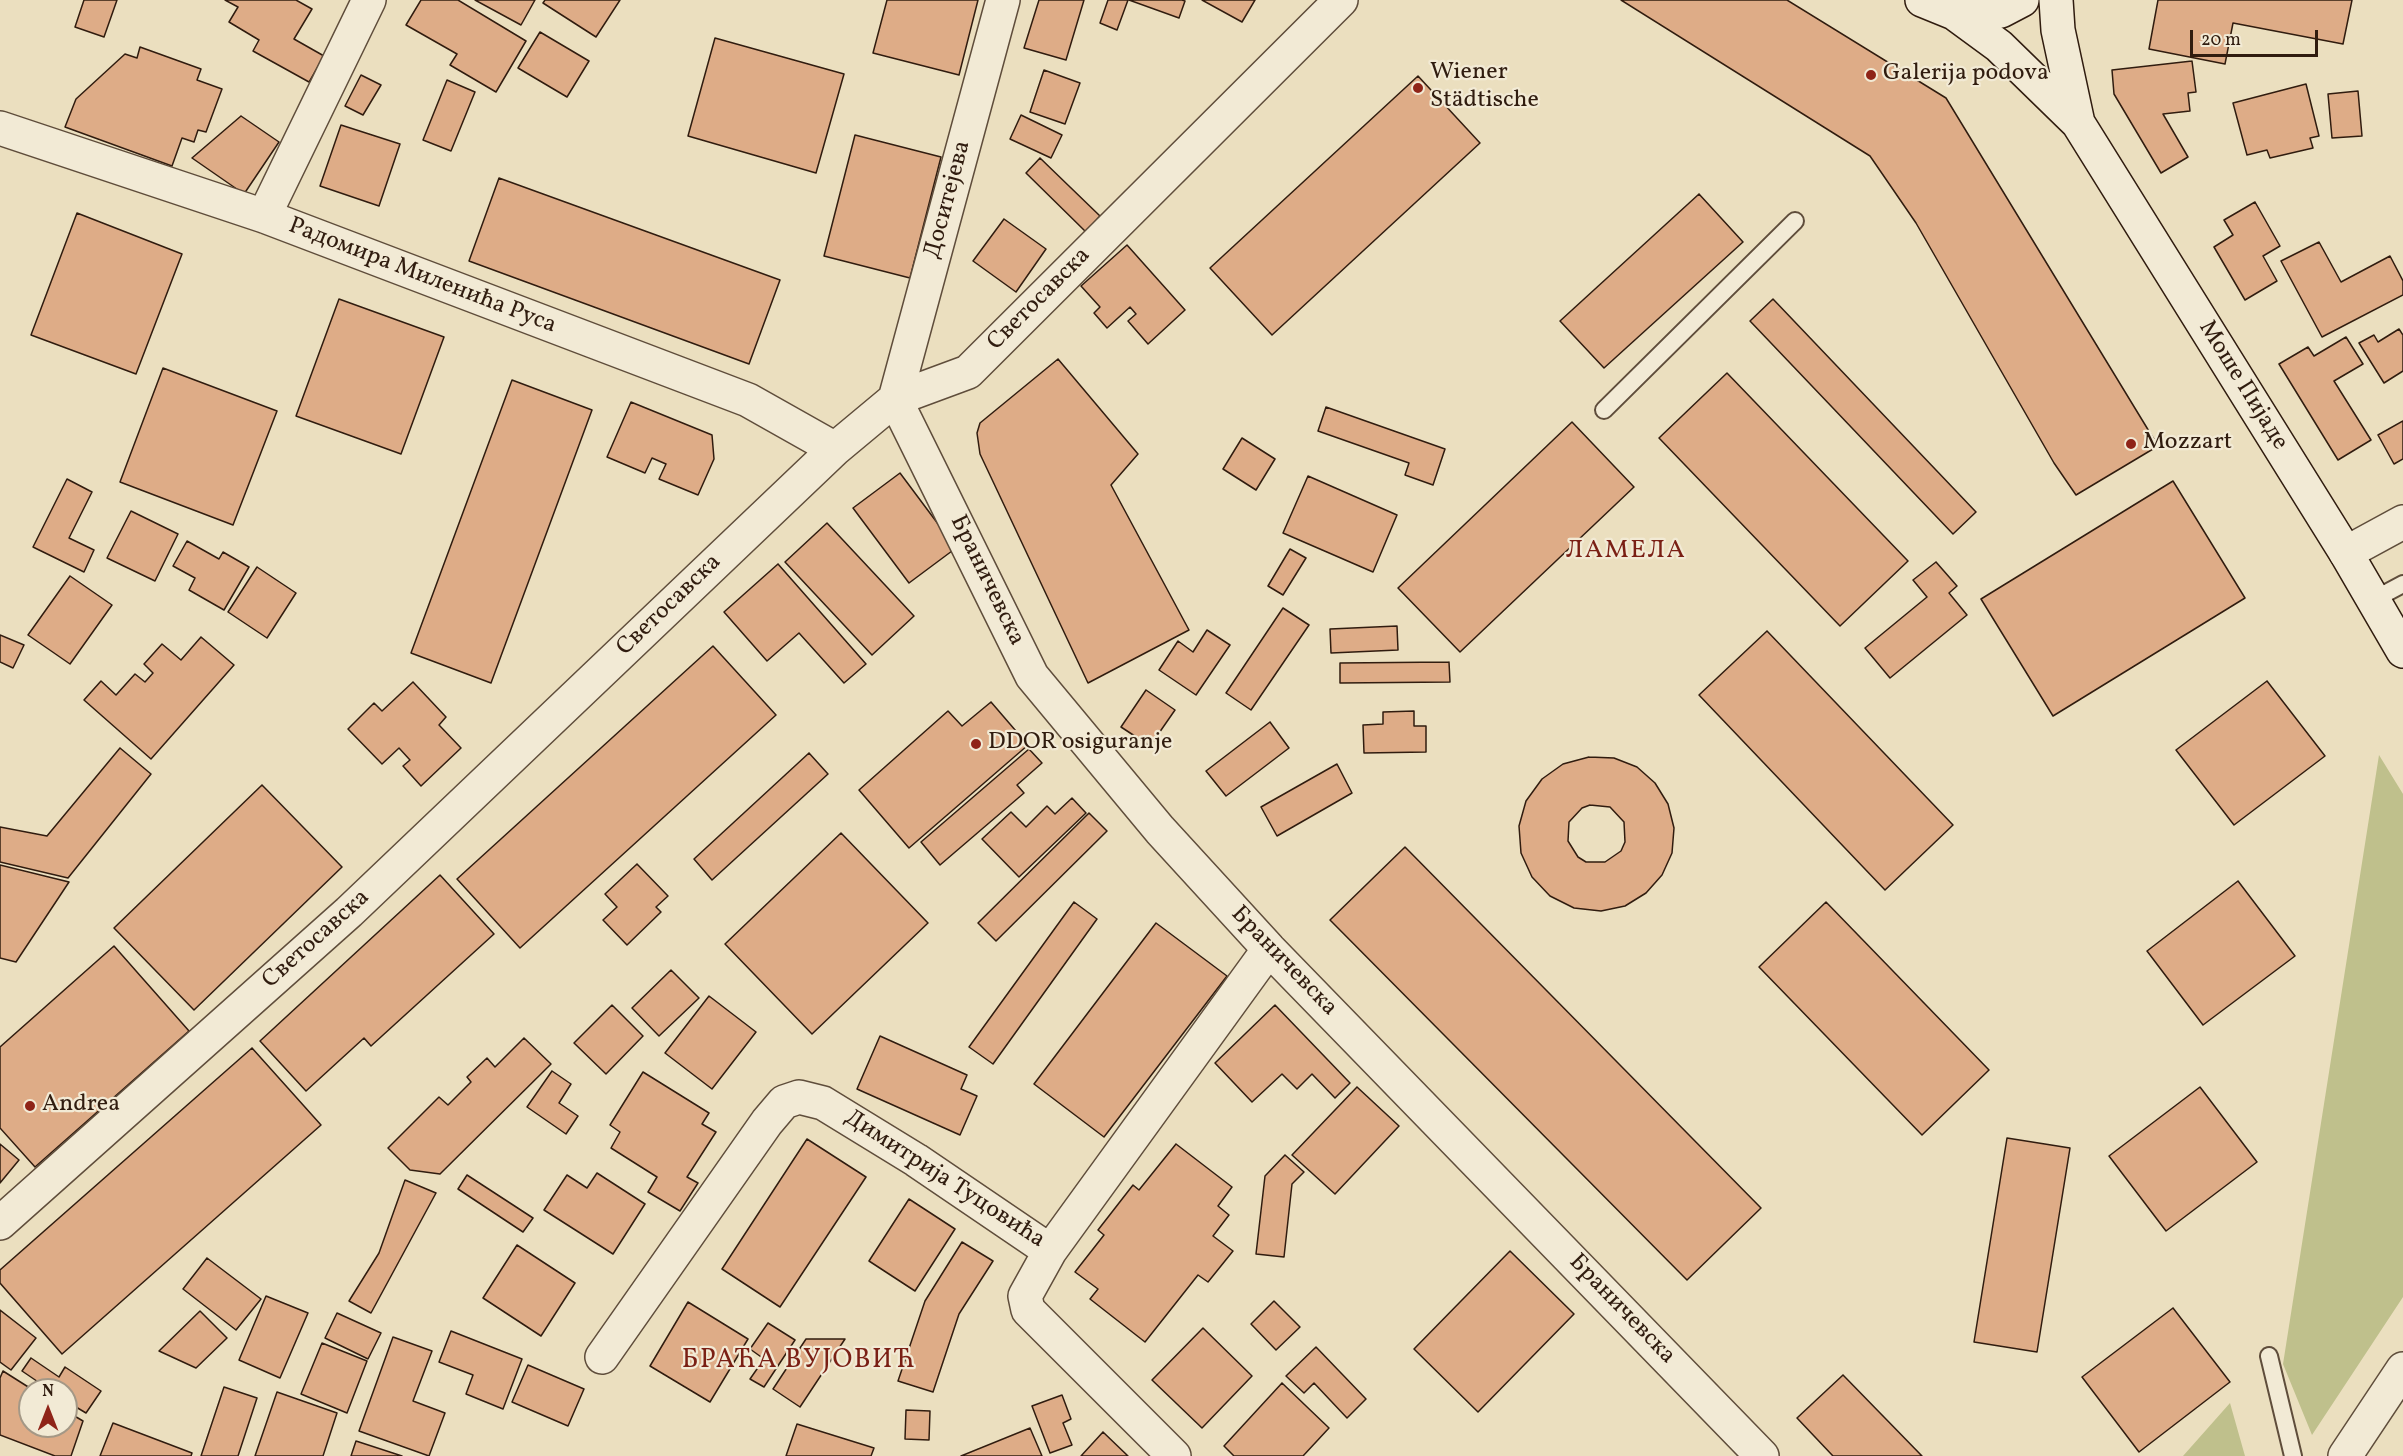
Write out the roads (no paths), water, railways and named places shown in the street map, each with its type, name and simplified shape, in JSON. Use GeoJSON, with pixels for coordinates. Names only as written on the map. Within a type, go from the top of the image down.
{"type":"FeatureCollection","features":[{"type":"Feature","properties":{"kind":"street"},"geometry":{"type":"LineString","coordinates":[[264,216],[369,0]]}},
{"type":"Feature","properties":{"kind":"street","name":"Доситејева"},"geometry":{"type":"LineString","coordinates":[[895,399],[1003,0]]}},
{"type":"Feature","properties":{"kind":"street","name":"Светосавска"},"geometry":{"type":"LineString","coordinates":[[0,1223],[349,912],[835,449],[895,399],[968,372],[1341,0]]}},
{"type":"Feature","properties":{"kind":"street","name":"Моше Пијаде"},"geometry":{"type":"LineString","coordinates":[[1922,0],[1954,13],[1999,46],[2078,123],[2346,553],[2403,651]]}},
{"type":"Feature","properties":{"kind":"street","name":"Моше Пијаде"},"geometry":{"type":"LineString","coordinates":[[1954,13],[1977,15],[2001,10],[2022,0]]}},
{"type":"Feature","properties":{"kind":"street","name":"Моше Пијаде"},"geometry":{"type":"LineString","coordinates":[[2056,0],[2058,30],[2078,123]]}},
{"type":"Feature","properties":{"kind":"street","name":"Радомира Миленића Руса"},"geometry":{"type":"LineString","coordinates":[[0,128],[264,216],[748,400],[835,449]]}},
{"type":"Feature","properties":{"kind":"street","name":"Браничевска"},"geometry":{"type":"LineString","coordinates":[[895,399],[929,462],[1032,676],[1160,830],[1269,949],[1762,1456]]}},
{"type":"Feature","properties":{"kind":"street"},"geometry":{"type":"LineString","coordinates":[[2346,553],[2403,522]]}},
{"type":"Feature","properties":{"kind":"street","name":"Димитрија Туцовића"},"geometry":{"type":"LineString","coordinates":[[602,1357],[767,1122],[784,1102],[799,1097],[823,1103],[916,1161],[1050,1251],[1269,949]]}},
{"type":"Feature","properties":{"kind":"street"},"geometry":{"type":"LineString","coordinates":[[1050,1251],[1025,1296],[1028,1310],[1174,1456]]}},
{"type":"Feature","properties":{"kind":"street"},"geometry":{"type":"LineString","coordinates":[[2345,1456],[2403,1368]]}},
{"type":"Feature","properties":{"kind":"lane"},"geometry":{"type":"LineString","coordinates":[[1604,410],[1795,221]]}},
{"type":"Feature","properties":{"kind":"lane"},"geometry":{"type":"LineString","coordinates":[[2373,600],[2403,584]]}},
{"type":"Feature","properties":{"kind":"lane"},"geometry":{"type":"LineString","coordinates":[[2269,1356],[2293,1456]]}},
{"type":"Feature","properties":{"kind":"place","name":"Galerija podova"},"geometry":{"type":"Point","coordinates":[1871,75]}},
{"type":"Feature","properties":{"kind":"place","name":"Wiener Städtische"},"geometry":{"type":"Point","coordinates":[1418,88]}},
{"type":"Feature","properties":{"kind":"place","name":"Mozzart"},"geometry":{"type":"Point","coordinates":[2131,444]}},
{"type":"Feature","properties":{"kind":"place","name":"DDOR osiguranje"},"geometry":{"type":"Point","coordinates":[976,744]}},
{"type":"Feature","properties":{"kind":"place","name":"Andrea"},"geometry":{"type":"Point","coordinates":[30,1106]}},
{"type":"Feature","properties":{"kind":"district","name":"ЛАМЕЛА"},"geometry":{"type":"Point","coordinates":[1626,552]}},
{"type":"Feature","properties":{"kind":"district","name":"БРАЋА ВУЈОВИЋ"},"geometry":{"type":"Point","coordinates":[799,1362]}}]}
